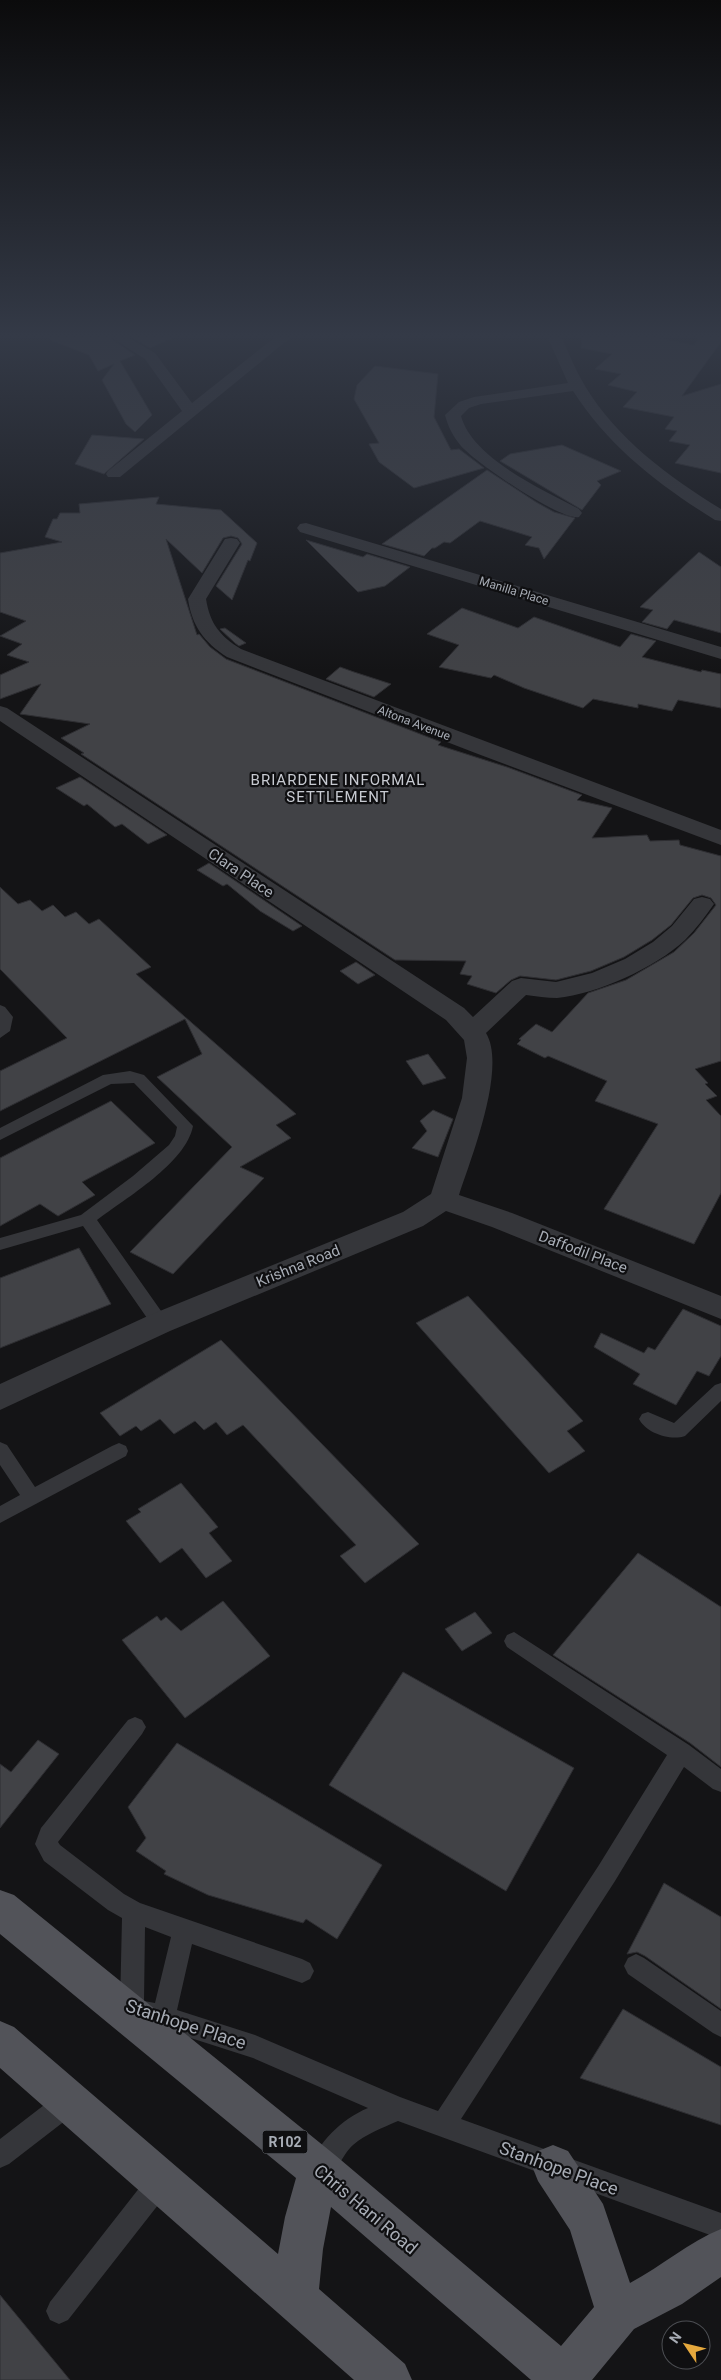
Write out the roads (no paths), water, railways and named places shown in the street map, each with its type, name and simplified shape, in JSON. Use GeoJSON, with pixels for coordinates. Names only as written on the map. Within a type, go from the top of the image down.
{"type":"FeatureCollection","features":[{"type":"Feature","properties":{"kind":"main road","name":"Chris Hani Road"},"geometry":{"type":"LineString","coordinates":[[0,1909],[122,2003],[564,2379]]}},
{"type":"Feature","properties":{"kind":"main road"},"geometry":{"type":"LineString","coordinates":[[0,2041],[389,2380]]}},
{"type":"Feature","properties":{"kind":"main road"},"geometry":{"type":"LineString","coordinates":[[553,2166],[588,2219],[618,2313]]}},
{"type":"Feature","properties":{"kind":"main road"},"geometry":{"type":"LineString","coordinates":[[296,2297],[303,2230],[308,2205],[320,2170]]}},
{"type":"Feature","properties":{"kind":"main road"},"geometry":{"type":"LineString","coordinates":[[564,2379],[618,2313],[666,2288],[721,2251]]}},
{"type":"Feature","properties":{"kind":"street"},"geometry":{"type":"LineString","coordinates":[[114,474],[144,449]]}},
{"type":"Feature","properties":{"kind":"street"},"geometry":{"type":"LineString","coordinates":[[473,449],[480,456],[573,513]]}},
{"type":"Feature","properties":{"kind":"street"},"geometry":{"type":"LineString","coordinates":[[632,449],[653,470],[721,516]]}},
{"type":"Feature","properties":{"kind":"street"},"geometry":{"type":"LineString","coordinates":[[634,474],[653,470]]}},
{"type":"Feature","properties":{"kind":"street","name":"Manilla Place"},"geometry":{"type":"LineString","coordinates":[[306,528],[721,653]]}},
{"type":"Feature","properties":{"kind":"street","name":"Altona Avenue"},"geometry":{"type":"LineString","coordinates":[[231,543],[197,599],[204,627],[222,645],[234,653],[485,750],[721,838]]}},
{"type":"Feature","properties":{"kind":"street","name":"Clara Place"},"geometry":{"type":"LineString","coordinates":[[0,712],[455,1014],[475,1035]]}},
{"type":"Feature","properties":{"kind":"street"},"geometry":{"type":"LineString","coordinates":[[443,1200],[479,1080],[475,1035],[521,986],[556,990],[593,981],[636,962],[657,951],[673,938],[702,904]]}},
{"type":"Feature","properties":{"kind":"street","name":"Daffodil Place"},"geometry":{"type":"LineString","coordinates":[[443,1200],[502,1220],[721,1308]]}},
{"type":"Feature","properties":{"kind":"street","name":"Krishna Road"},"geometry":{"type":"LineString","coordinates":[[0,1398],[160,1323],[413,1219],[443,1200]]}},
{"type":"Feature","properties":{"kind":"lane"},"geometry":{"type":"LineString","coordinates":[[0,1010],[6,1017],[4,1028],[0,1033]]}},
{"type":"Feature","properties":{"kind":"lane"},"geometry":{"type":"LineString","coordinates":[[0,1135],[108,1079],[130,1076],[139,1079],[185,1126],[183,1136],[175,1149],[161,1162],[87,1218],[0,1244]]}},
{"type":"Feature","properties":{"kind":"lane"},"geometry":{"type":"LineString","coordinates":[[87,1218],[160,1323]]}},
{"type":"Feature","properties":{"kind":"lane"},"geometry":{"type":"LineString","coordinates":[[648,1418],[668,1430],[678,1431],[721,1390]]}},
{"type":"Feature","properties":{"kind":"lane"},"geometry":{"type":"LineString","coordinates":[[0,1450],[32,1498]]}},
{"type":"Feature","properties":{"kind":"lane"},"geometry":{"type":"LineString","coordinates":[[0,1515],[120,1451]]}},
{"type":"Feature","properties":{"kind":"lane"},"geometry":{"type":"LineString","coordinates":[[514,1641],[652,1735],[681,1752],[721,1782]]}},
{"type":"Feature","properties":{"kind":"lane"},"geometry":{"type":"LineString","coordinates":[[135,1727],[49,1836],[46,1844],[52,1853],[116,1902],[134,1912],[302,1971]]}},
{"type":"Feature","properties":{"kind":"lane"},"geometry":{"type":"LineString","coordinates":[[443,2126],[607,1873],[681,1752]]}},
{"type":"Feature","properties":{"kind":"lane"},"geometry":{"type":"LineString","coordinates":[[122,2003],[134,1912]]}},
{"type":"Feature","properties":{"kind":"lane"},"geometry":{"type":"LineString","coordinates":[[163,2017],[184,1931]]}},
{"type":"Feature","properties":{"kind":"lane"},"geometry":{"type":"LineString","coordinates":[[636,1966],[721,2025]]}},
{"type":"Feature","properties":{"kind":"lane","name":"Stanhope Place"},"geometry":{"type":"LineString","coordinates":[[122,2003],[255,2047],[398,2109],[721,2226]]}},
{"type":"Feature","properties":{"kind":"lane"},"geometry":{"type":"LineString","coordinates":[[0,2155],[70,2101]]}},
{"type":"Feature","properties":{"kind":"lane"},"geometry":{"type":"LineString","coordinates":[[320,2170],[344,2137],[365,2122],[398,2109]]}},
{"type":"Feature","properties":{"kind":"lane"},"geometry":{"type":"LineString","coordinates":[[58,2311],[160,2182]]}},
{"type":"Feature","properties":{"kind":"district","name":"BRIARDENE INFORMAL SETTLEMENT"},"geometry":{"type":"Point","coordinates":[338,788]}}]}
